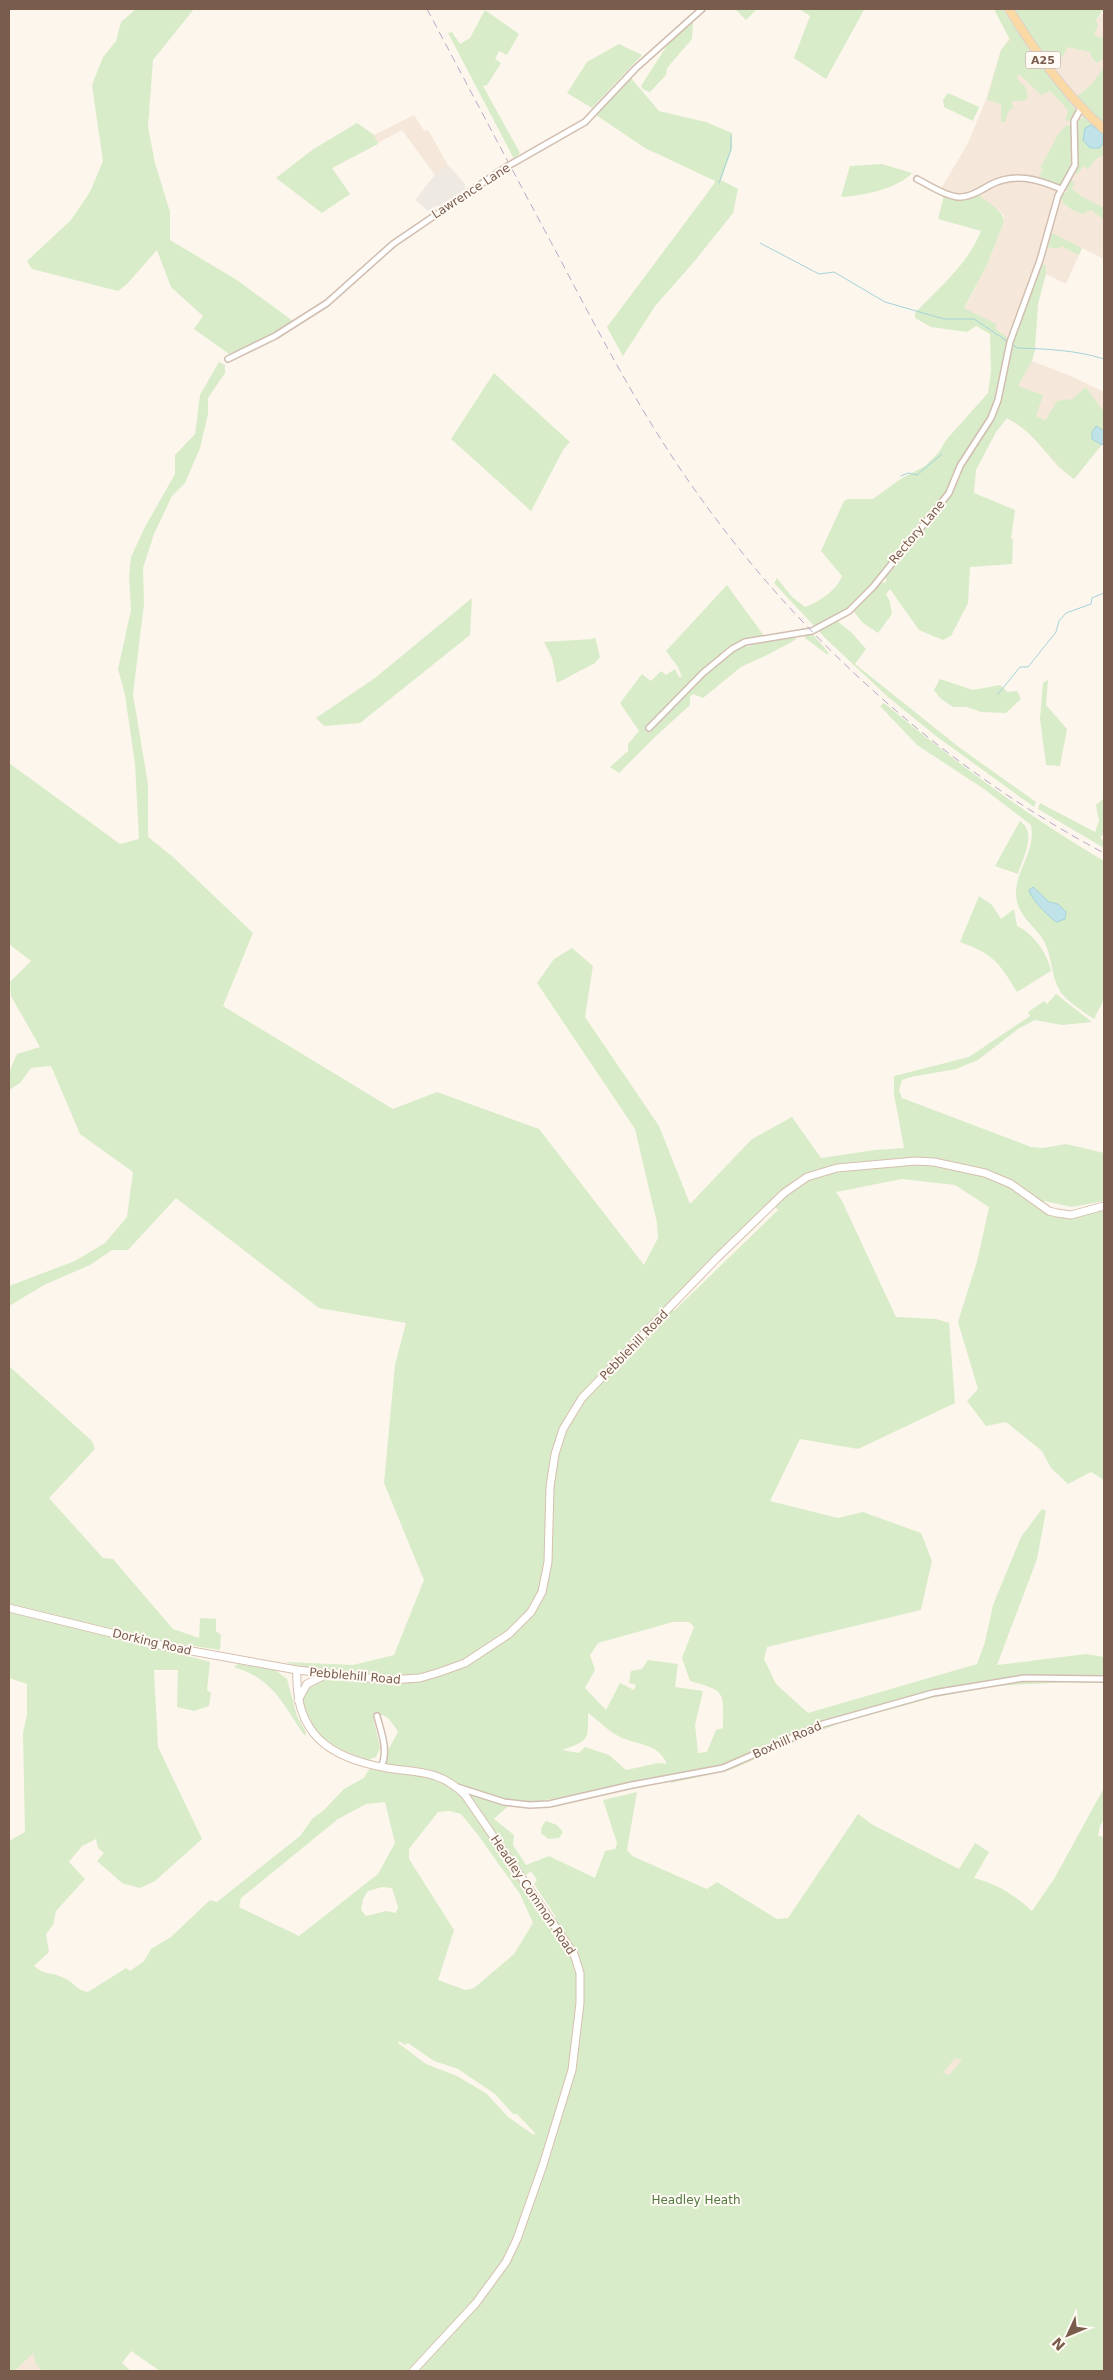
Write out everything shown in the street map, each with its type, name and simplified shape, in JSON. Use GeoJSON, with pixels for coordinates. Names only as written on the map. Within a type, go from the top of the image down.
{"type":"FeatureCollection","features":[{"type":"Feature","properties":{"kind":"main road","name":"A25"},"geometry":{"type":"LineString","coordinates":[[1009,9],[1032,45],[1081,108],[1104,129]]}},
{"type":"Feature","properties":{"kind":"main road","name":"Pebblehill Road"},"geometry":{"type":"LineString","coordinates":[[297,1670],[406,1680],[440,1672],[465,1663],[509,1634],[531,1612],[542,1592],[548,1562],[550,1487],[555,1454],[562,1429],[582,1398],[717,1258],[784,1193],[807,1177],[837,1168],[878,1163],[934,1162],[986,1173],[1011,1184],[1049,1211],[1071,1215],[1104,1206]]}},
{"type":"Feature","properties":{"kind":"main road","name":"Dorking Road"},"geometry":{"type":"LineString","coordinates":[[9,1608],[164,1646],[297,1670]]}},
{"type":"Feature","properties":{"kind":"main road","name":"Headley Common Road"},"geometry":{"type":"LineString","coordinates":[[297,1670],[297,1700],[306,1724],[320,1742],[339,1754],[381,1767],[420,1771],[441,1778],[456,1787],[469,1801],[574,1954],[580,1973],[580,2003],[572,2070],[543,2165],[517,2239],[506,2262],[476,2303],[413,2371]]}},
{"type":"Feature","properties":{"kind":"main road"},"geometry":{"type":"LineString","coordinates":[[297,1700],[307,1684],[326,1674]]}},
{"type":"Feature","properties":{"kind":"street","name":"Lawrence Lane"},"geometry":{"type":"LineString","coordinates":[[228,358],[275,336],[327,302],[393,244],[506,167],[585,122],[636,68],[702,9]]}},
{"type":"Feature","properties":{"kind":"street","name":"Rectory Lane"},"geometry":{"type":"LineString","coordinates":[[649,728],[703,673],[732,649],[745,642],[812,631],[849,611],[873,587],[949,493],[960,466],[990,418],[998,400],[1010,342],[1040,260],[1050,219],[1061,189],[1074,165],[1074,122],[1081,108]]}},
{"type":"Feature","properties":{"kind":"street"},"geometry":{"type":"LineString","coordinates":[[918,179],[947,194],[958,197],[974,194],[1004,179],[1036,178],[1061,189]]}},
{"type":"Feature","properties":{"kind":"street","name":"Boxhill Road"},"geometry":{"type":"LineString","coordinates":[[456,1787],[504,1802],[530,1806],[549,1804],[632,1785],[723,1768],[822,1724],[933,1694],[1024,1678],[1104,1679]]}},
{"type":"Feature","properties":{"kind":"street"},"geometry":{"type":"LineString","coordinates":[[377,1716],[384,1744],[384,1757],[381,1767]]}},
{"type":"Feature","properties":{"kind":"street"},"geometry":{"type":"LineString","coordinates":[[469,1801],[474,1792]]}},
{"type":"Feature","properties":{"kind":"shaded area"},"geometry":{"type":"Polygon","coordinates":[[[1014,9],[1096,20],[1104,12],[1104,259],[1082,248],[1066,284],[1046,274],[1046,266],[1013,341],[1011,353],[1071,376],[1104,392],[1104,442],[1074,479],[1059,468],[1028,431],[992,409],[998,392],[1000,334],[964,309],[987,265],[1004,222],[1004,216],[978,194],[959,199],[939,192],[968,143],[986,99],[1001,50],[1016,29],[1019,16],[1014,9]]]}},
{"type":"Feature","properties":{"kind":"shaded area"},"geometry":{"type":"Polygon","coordinates":[[[414,115],[424,131],[428,130],[448,165],[435,175],[402,130],[332,168],[357,123],[374,135],[414,115]]]}},
{"type":"Feature","properties":{"kind":"shaded area"},"geometry":{"type":"Polygon","coordinates":[[[448,165],[465,184],[465,189],[442,206],[435,206],[428,211],[415,200],[435,175],[448,165]]]}},
{"type":"Feature","properties":{"kind":"shaded area"},"geometry":{"type":"Polygon","coordinates":[[[955,2057],[970,2062],[992,2101],[943,2073],[955,2057]]]}},
{"type":"Feature","properties":{"kind":"shaded area"},"geometry":{"type":"Polygon","coordinates":[[[44,2341],[76,2371],[15,2371],[44,2341]]]}},
{"type":"Feature","properties":{"kind":"green space"},"geometry":{"type":"Polygon","coordinates":[[[136,9],[194,9],[153,60],[148,127],[155,163],[170,212],[170,240],[237,280],[293,321],[259,341],[229,354],[194,329],[203,316],[171,287],[157,250],[127,284],[118,291],[32,269],[27,261],[71,220],[90,192],[103,161],[92,85],[103,57],[116,41],[121,22],[136,9]]]}},
{"type":"Feature","properties":{"kind":"green space"},"geometry":{"type":"Polygon","coordinates":[[[735,9],[757,9],[746,20],[735,9]]]}},
{"type":"Feature","properties":{"kind":"green space"},"geometry":{"type":"Polygon","coordinates":[[[799,9],[876,9],[864,10],[826,79],[794,58],[810,16],[799,9]]]}},
{"type":"Feature","properties":{"kind":"green space"},"geometry":{"type":"Polygon","coordinates":[[[994,9],[1003,9],[1033,56],[1076,110],[1072,122],[1065,120],[1068,110],[1050,91],[1041,95],[1019,74],[1017,79],[1026,88],[1028,98],[1024,101],[1012,101],[1013,108],[1008,112],[1005,122],[1001,122],[1001,104],[987,100],[1001,50],[1010,40],[994,9]]]}},
{"type":"Feature","properties":{"kind":"green space"},"geometry":{"type":"Polygon","coordinates":[[[1014,9],[1104,9],[1096,20],[1098,26],[1094,35],[1099,38],[1104,36],[1104,58],[1097,63],[1092,58],[1090,52],[1068,47],[1061,59],[1052,67],[1014,9]]]}},
{"type":"Feature","properties":{"kind":"green space"},"geometry":{"type":"Polygon","coordinates":[[[485,10],[519,34],[507,55],[499,51],[495,59],[501,63],[487,85],[483,86],[520,153],[514,159],[448,33],[452,32],[460,44],[470,38],[485,10]]]}},
{"type":"Feature","properties":{"kind":"green space"},"geometry":{"type":"Polygon","coordinates":[[[693,22],[692,39],[667,68],[666,75],[650,92],[644,90],[641,86],[668,44],[693,22]]]}},
{"type":"Feature","properties":{"kind":"green space"},"geometry":{"type":"Polygon","coordinates":[[[619,44],[642,55],[592,108],[567,93],[587,62],[619,44]]]}},
{"type":"Feature","properties":{"kind":"green space"},"geometry":{"type":"Polygon","coordinates":[[[1104,67],[1104,124],[1076,97],[1091,85],[1104,67]]]}},
{"type":"Feature","properties":{"kind":"green space"},"geometry":{"type":"Polygon","coordinates":[[[631,78],[659,111],[706,122],[732,133],[732,149],[721,180],[738,189],[733,213],[655,306],[623,356],[607,327],[715,181],[645,148],[596,115],[631,78]]]}},
{"type":"Feature","properties":{"kind":"green space"},"geometry":{"type":"Polygon","coordinates":[[[948,93],[979,107],[973,121],[944,107],[943,100],[948,93]]]}},
{"type":"Feature","properties":{"kind":"green space"},"geometry":{"type":"Polygon","coordinates":[[[1084,117],[1104,134],[1104,155],[1096,159],[1088,169],[1084,166],[1076,175],[1076,126],[1077,121],[1084,117]]]}},
{"type":"Feature","properties":{"kind":"green space"},"geometry":{"type":"Polygon","coordinates":[[[357,123],[374,135],[378,144],[332,168],[350,194],[322,213],[276,178],[312,150],[357,123]]]}},
{"type":"Feature","properties":{"kind":"green space"},"geometry":{"type":"Polygon","coordinates":[[[1067,125],[1071,126],[1073,165],[1062,184],[1059,185],[1039,177],[1043,169],[1040,168],[1059,133],[1067,125]]]}},
{"type":"Feature","properties":{"kind":"green space"},"geometry":{"type":"Polygon","coordinates":[[[882,164],[912,173],[906,179],[879,191],[841,197],[850,166],[882,164]]]}},
{"type":"Feature","properties":{"kind":"green space"},"geometry":{"type":"Polygon","coordinates":[[[1071,180],[1074,183],[1072,189],[1104,208],[1104,220],[1091,210],[1083,214],[1064,204],[1061,198],[1063,193],[1068,192],[1065,188],[1071,180]]]}},
{"type":"Feature","properties":{"kind":"green space"},"geometry":{"type":"Polygon","coordinates":[[[978,194],[998,210],[1004,222],[987,265],[964,308],[996,324],[996,329],[1009,339],[998,392],[992,409],[995,411],[1001,399],[1013,341],[1042,264],[1046,266],[1046,274],[1038,304],[1035,350],[1032,361],[1018,386],[1043,395],[1036,416],[1045,421],[1057,401],[1072,399],[1086,387],[1104,412],[1104,442],[1074,479],[1026,431],[1007,418],[996,432],[976,470],[974,493],[1015,510],[1011,539],[1013,539],[1012,564],[970,567],[968,603],[951,636],[943,640],[919,630],[890,589],[886,594],[890,602],[892,614],[878,633],[863,623],[854,612],[880,582],[886,583],[886,574],[911,545],[935,508],[870,588],[852,607],[815,627],[774,583],[777,578],[792,597],[805,607],[822,599],[832,591],[842,576],[821,551],[844,501],[848,499],[873,499],[899,480],[925,466],[988,393],[991,371],[990,334],[976,326],[967,332],[931,327],[915,318],[915,313],[961,265],[981,231],[938,219],[944,195],[978,194]]]}},
{"type":"Feature","properties":{"kind":"green space"},"geometry":{"type":"Polygon","coordinates":[[[1052,233],[1082,248],[1079,255],[1061,246],[1057,249],[1048,247],[1052,233]]]}},
{"type":"Feature","properties":{"kind":"green space","name":"Headley Heath"},"geometry":{"type":"Polygon","coordinates":[[[219,362],[225,365],[225,373],[208,398],[208,414],[200,448],[185,483],[172,496],[154,534],[143,568],[144,604],[133,694],[148,784],[148,837],[173,857],[253,933],[223,1006],[393,1109],[437,1092],[539,1129],[644,1265],[658,1238],[657,1223],[635,1129],[537,983],[554,959],[572,948],[593,966],[585,1017],[659,1126],[690,1204],[752,1139],[792,1117],[821,1158],[904,1148],[894,1094],[894,1076],[969,1057],[1030,1016],[1028,1012],[1044,1001],[1047,1004],[1056,994],[1092,1022],[1062,1025],[1035,1020],[1018,1029],[978,1060],[956,1069],[902,1080],[899,1090],[902,1098],[1031,1147],[1043,1148],[1066,1144],[1104,1153],[1104,1201],[1072,1207],[1044,1201],[1040,1207],[1056,1216],[1104,1208],[1104,1480],[1091,1472],[1068,1484],[1051,1468],[1042,1451],[1006,1422],[986,1426],[967,1401],[978,1389],[958,1322],[978,1258],[989,1207],[955,1185],[902,1179],[836,1192],[842,1201],[896,1317],[936,1319],[949,1323],[955,1403],[858,1449],[800,1439],[770,1501],[838,1518],[863,1512],[921,1533],[932,1561],[921,1610],[767,1647],[764,1659],[776,1684],[808,1713],[977,1664],[985,1642],[993,1605],[1021,1537],[1042,1509],[1046,1511],[1037,1559],[997,1665],[1086,1654],[1104,1657],[1104,1683],[1070,1682],[994,1686],[932,1698],[837,1724],[730,1770],[671,1783],[669,1778],[529,1803],[506,1800],[507,1807],[494,1819],[514,1835],[513,1845],[526,1865],[549,1856],[595,1878],[605,1851],[615,1849],[617,1843],[603,1800],[637,1792],[627,1850],[632,1856],[707,1889],[717,1882],[777,1919],[788,1918],[858,1814],[873,1825],[959,1869],[975,1843],[989,1852],[974,1878],[990,1883],[1005,1891],[1032,1911],[1054,1879],[1104,1788],[1104,1819],[1098,1836],[1104,1837],[1104,2371],[160,2371],[131,2351],[122,2363],[131,2371],[42,2371],[36,2364],[33,2353],[15,2371],[9,2371],[9,1841],[25,1832],[23,1733],[27,1714],[27,1684],[9,1678],[9,1366],[92,1441],[95,1449],[49,1498],[103,1558],[113,1559],[173,1629],[199,1638],[200,1618],[216,1619],[216,1631],[221,1635],[220,1650],[168,1642],[166,1650],[210,1662],[207,1690],[211,1693],[209,1706],[194,1711],[177,1707],[178,1670],[154,1670],[158,1747],[202,1839],[155,1881],[140,1888],[122,1883],[97,1861],[104,1853],[98,1848],[96,1839],[82,1846],[69,1862],[85,1879],[56,1911],[53,1925],[46,1934],[49,1952],[34,1966],[37,1969],[60,1976],[81,1990],[88,1992],[126,1968],[130,1971],[144,1961],[151,1949],[171,1937],[210,1900],[217,1902],[300,1836],[313,1818],[323,1811],[344,1789],[364,1778],[369,1769],[385,1771],[386,1755],[398,1731],[388,1718],[383,1715],[373,1717],[380,1748],[376,1757],[368,1760],[347,1752],[328,1741],[308,1719],[303,1701],[305,1693],[311,1686],[321,1680],[410,1683],[441,1675],[387,1678],[293,1665],[286,1662],[353,1665],[394,1655],[424,1580],[384,1483],[395,1365],[406,1323],[319,1308],[176,1198],[128,1250],[112,1250],[90,1265],[44,1285],[9,1306],[9,1286],[75,1261],[105,1243],[127,1217],[133,1172],[80,1134],[51,1066],[31,1068],[20,1083],[9,1090],[9,1072],[17,1054],[40,1047],[11,996],[10,982],[31,961],[9,944],[9,763],[120,844],[139,839],[135,764],[125,695],[118,669],[131,610],[129,577],[131,557],[145,527],[175,474],[175,455],[195,434],[200,395],[219,362]],[[771,1202],[671,1305],[674,1311],[778,1210],[771,1202]],[[673,1622],[598,1643],[590,1655],[595,1670],[585,1688],[606,1710],[620,1683],[634,1690],[636,1685],[629,1683],[631,1671],[642,1669],[648,1660],[678,1664],[675,1687],[703,1691],[695,1725],[698,1753],[707,1752],[716,1730],[723,1728],[723,1707],[722,1700],[717,1691],[711,1687],[690,1681],[682,1658],[694,1627],[689,1622],[673,1622]],[[588,1713],[586,1738],[583,1741],[562,1750],[579,1753],[585,1747],[609,1755],[626,1770],[658,1763],[667,1764],[663,1757],[653,1748],[616,1735],[588,1713]],[[385,1802],[366,1804],[338,1819],[241,1898],[239,1907],[299,1936],[378,1874],[395,1843],[385,1802]],[[450,1811],[438,1812],[409,1849],[409,1859],[454,1930],[438,1980],[465,1990],[474,1988],[514,1954],[533,1923],[520,1894],[461,1814],[450,1811]],[[531,1871],[521,1879],[550,1922],[556,1917],[534,1884],[537,1880],[531,1871]],[[382,1887],[368,1891],[363,1899],[361,1910],[366,1916],[386,1911],[396,1913],[398,1907],[392,1888],[382,1887]],[[399,2041],[398,2043],[426,2064],[457,2076],[487,2094],[508,2117],[534,2135],[535,2133],[517,2114],[513,2114],[495,2094],[458,2069],[434,2061],[408,2043],[405,2045],[399,2041]],[[955,2058],[943,2073],[949,2075],[962,2060],[955,2058]]]}},
{"type":"Feature","properties":{"kind":"green space"},"geometry":{"type":"Polygon","coordinates":[[[494,373],[570,442],[563,450],[531,511],[451,439],[494,373]]]}},
{"type":"Feature","properties":{"kind":"green space"},"geometry":{"type":"Polygon","coordinates":[[[727,585],[765,637],[747,640],[747,647],[779,638],[792,637],[797,639],[741,667],[703,698],[693,694],[690,697],[690,705],[619,773],[610,767],[628,751],[628,744],[639,731],[620,703],[642,674],[651,681],[661,671],[666,675],[675,669],[679,677],[682,677],[678,667],[666,651],[727,585]]]}},
{"type":"Feature","properties":{"kind":"green space"},"geometry":{"type":"Polygon","coordinates":[[[472,598],[470,635],[360,723],[324,726],[316,718],[375,678],[472,598]]]}},
{"type":"Feature","properties":{"kind":"green space"},"geometry":{"type":"Polygon","coordinates":[[[837,621],[852,633],[866,649],[855,664],[960,748],[1036,802],[1034,807],[936,736],[888,697],[825,638],[819,631],[837,621]]]}},
{"type":"Feature","properties":{"kind":"green space"},"geometry":{"type":"Polygon","coordinates":[[[811,632],[828,652],[828,655],[805,638],[805,634],[811,632]]]}},
{"type":"Feature","properties":{"kind":"green space"},"geometry":{"type":"Polygon","coordinates":[[[595,637],[600,657],[595,663],[557,683],[552,658],[544,642],[593,639],[595,637]]]}},
{"type":"Feature","properties":{"kind":"green space"},"geometry":{"type":"Polygon","coordinates":[[[940,679],[973,690],[1000,685],[1008,692],[1017,691],[1021,699],[1006,713],[981,712],[967,707],[953,707],[940,698],[934,690],[940,679]]]}},
{"type":"Feature","properties":{"kind":"green space"},"geometry":{"type":"Polygon","coordinates":[[[1048,680],[1046,705],[1067,729],[1060,766],[1046,765],[1040,719],[1043,683],[1048,680]]]}},
{"type":"Feature","properties":{"kind":"green space"},"geometry":{"type":"Polygon","coordinates":[[[884,703],[991,786],[1047,825],[1104,861],[1104,999],[1094,1019],[1063,995],[1056,983],[1044,941],[1022,914],[1019,907],[1016,892],[1017,883],[1031,843],[1031,825],[984,789],[917,745],[880,706],[884,703]]]}},
{"type":"Feature","properties":{"kind":"green space"},"geometry":{"type":"Polygon","coordinates":[[[1104,798],[1104,833],[1100,838],[1104,840],[1104,848],[1038,809],[1040,803],[1095,832],[1099,821],[1096,805],[1104,798]]]}},
{"type":"Feature","properties":{"kind":"green space"},"geometry":{"type":"Polygon","coordinates":[[[1020,821],[1028,832],[1028,839],[1018,874],[995,866],[1020,821]]]}},
{"type":"Feature","properties":{"kind":"green space"},"geometry":{"type":"Polygon","coordinates":[[[979,896],[992,905],[1001,919],[1014,909],[1017,926],[1029,934],[1039,945],[1047,958],[1051,971],[1017,992],[994,960],[988,955],[960,942],[979,896]]]}},
{"type":"Feature","properties":{"kind":"green space"},"geometry":{"type":"Polygon","coordinates":[[[238,1664],[275,1670],[287,1679],[297,1716],[306,1732],[305,1736],[276,1694],[259,1679],[248,1672],[234,1667],[238,1664]]]}},
{"type":"Feature","properties":{"kind":"green space"},"geometry":{"type":"Polygon","coordinates":[[[546,1821],[557,1825],[563,1832],[559,1838],[548,1839],[541,1833],[542,1826],[546,1821]]]}},
{"type":"Feature","properties":{"kind":"water"},"geometry":{"type":"Polygon","coordinates":[[[1091,125],[1103,134],[1103,144],[1099,148],[1090,148],[1083,140],[1085,128],[1091,125]]]}},
{"type":"Feature","properties":{"kind":"water"},"geometry":{"type":"Polygon","coordinates":[[[1096,426],[1104,431],[1104,442],[1102,445],[1092,439],[1092,432],[1096,426]]]}},
{"type":"Feature","properties":{"kind":"water"},"geometry":{"type":"Polygon","coordinates":[[[1033,887],[1049,902],[1058,904],[1066,912],[1065,919],[1057,922],[1045,912],[1030,893],[1029,890],[1033,887]]]}},
{"type":"Feature","properties":{"kind":"waterway"},"geometry":{"type":"LineString","coordinates":[[719,183],[731,149],[731,135]]}},
{"type":"Feature","properties":{"kind":"waterway"},"geometry":{"type":"LineString","coordinates":[[760,243],[819,274],[834,272],[885,302],[944,319],[974,319],[1007,341]]}},
{"type":"Feature","properties":{"kind":"waterway"},"geometry":{"type":"LineString","coordinates":[[1013,345],[1017,348],[1072,352],[1104,359]]}},
{"type":"Feature","properties":{"kind":"waterway"},"geometry":{"type":"LineString","coordinates":[[901,476],[908,473],[917,475],[942,454]]}},
{"type":"Feature","properties":{"kind":"waterway"},"geometry":{"type":"LineString","coordinates":[[998,694],[1020,667],[1028,667],[1056,632],[1059,621],[1066,613],[1091,604],[1092,598],[1104,593]]}},
{"type":"Feature","properties":{"kind":"railway"},"geometry":{"type":"LineString","coordinates":[[427,9],[624,378],[678,465],[738,547],[782,600],[830,650],[880,697],[933,741],[988,782],[1045,819],[1104,853]]}}]}
